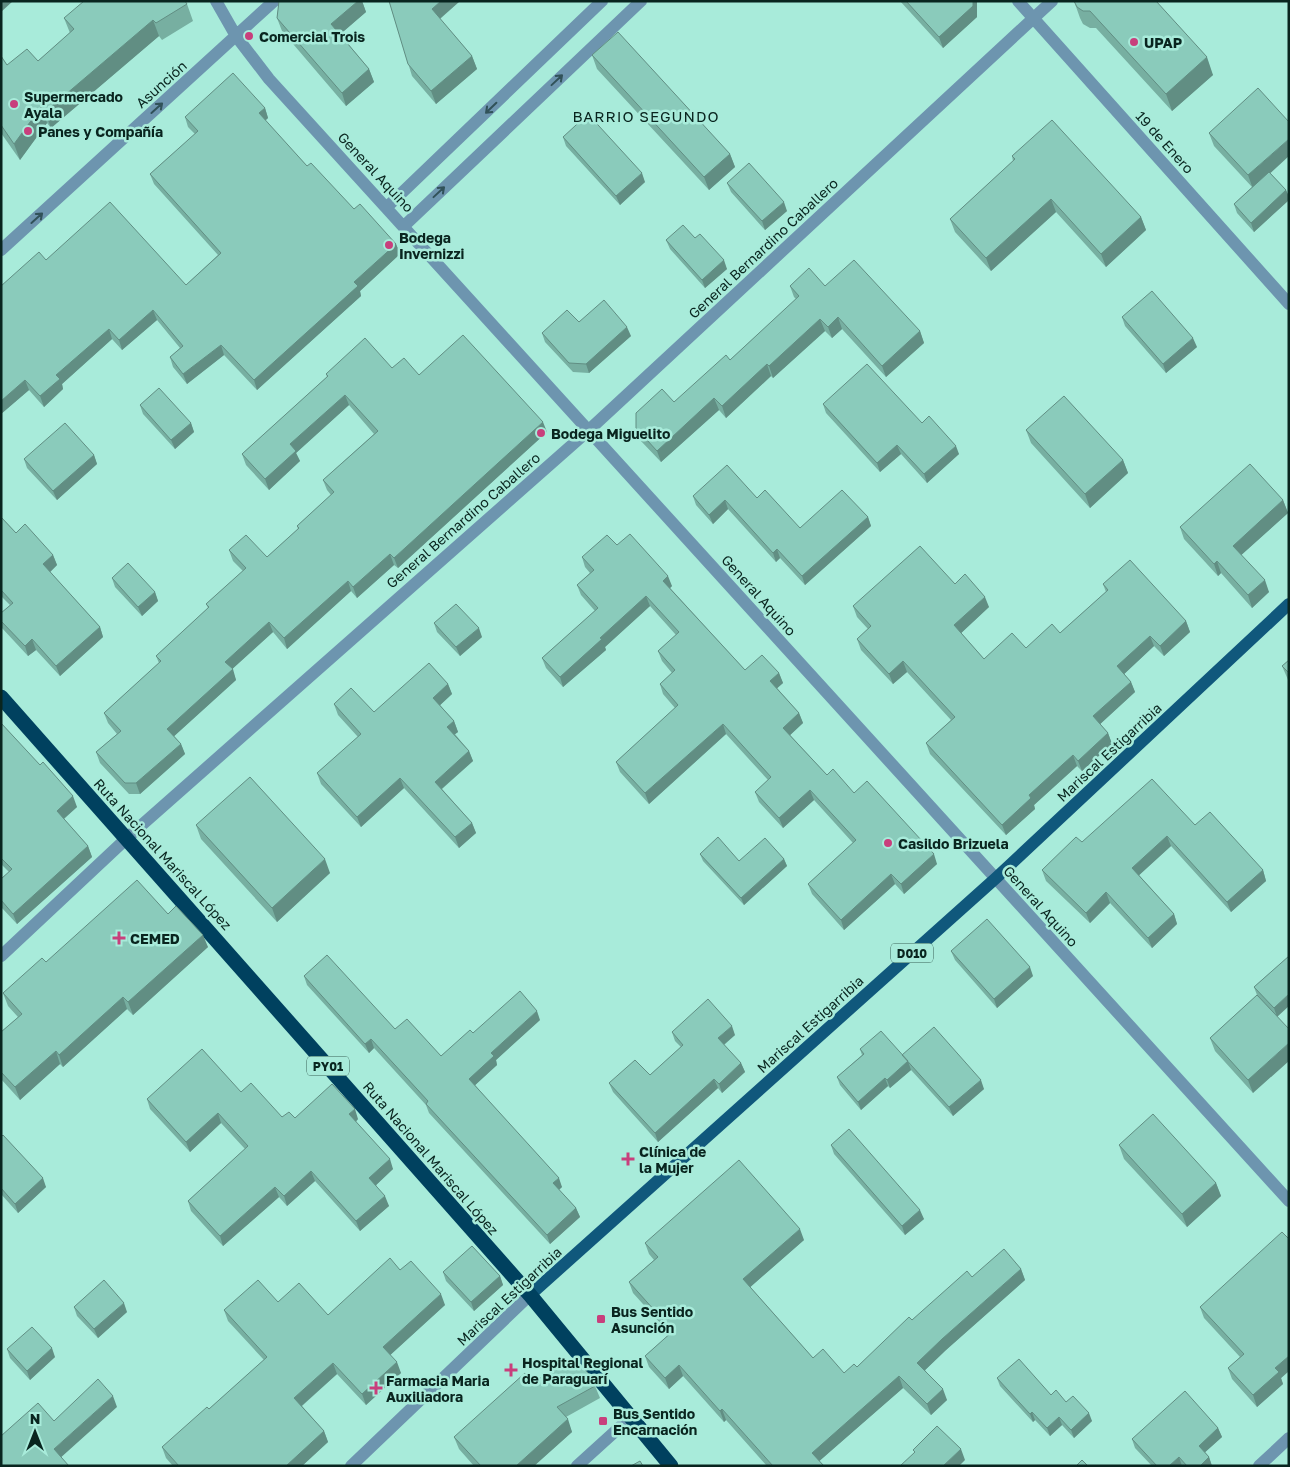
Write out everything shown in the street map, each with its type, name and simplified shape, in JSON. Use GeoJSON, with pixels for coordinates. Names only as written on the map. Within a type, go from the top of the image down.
{"type":"FeatureCollection","features":[{"type":"Feature","properties":{"kind":"highway","name":"Ruta Nacional Mariscal López"},"geometry":{"type":"LineString","coordinates":[[1,697],[530,1295],[671,1466]]}},
{"type":"Feature","properties":{"kind":"main road","name":"Mariscal Estigarribia"},"geometry":{"type":"LineString","coordinates":[[530,1295],[996,878],[1289,604]]}},
{"type":"Feature","properties":{"kind":"street","name":"General Aquino"},"geometry":{"type":"LineString","coordinates":[[216,1],[236,36],[270,79],[1289,1201]]}},
{"type":"Feature","properties":{"kind":"street","name":"Asunción"},"geometry":{"type":"LineString","coordinates":[[1,250],[274,1]]}},
{"type":"Feature","properties":{"kind":"street"},"geometry":{"type":"LineString","coordinates":[[387,207],[602,1]]}},
{"type":"Feature","properties":{"kind":"street"},"geometry":{"type":"LineString","coordinates":[[404,226],[641,1]]}},
{"type":"Feature","properties":{"kind":"street","name":"19 de Enero"},"geometry":{"type":"LineString","coordinates":[[1018,1],[1289,304]]}},
{"type":"Feature","properties":{"kind":"street","name":"General Bernardino Caballero"},"geometry":{"type":"LineString","coordinates":[[1,956],[127,838],[589,430],[1052,1]]}},
{"type":"Feature","properties":{"kind":"street","name":"Mariscal Estigarribia"},"geometry":{"type":"LineString","coordinates":[[351,1466],[530,1295]]}},
{"type":"Feature","properties":{"kind":"street"},"geometry":{"type":"LineString","coordinates":[[577,1466],[632,1417]]}},
{"type":"Feature","properties":{"kind":"street"},"geometry":{"type":"LineString","coordinates":[[1259,1466],[1289,1438]]}},
{"type":"Feature","properties":{"kind":"building"},"geometry":{"type":"Polygon","coordinates":[[[84,1],[185,1],[187,4],[156,23],[153,20],[45,112],[41,107],[14,144],[1,125],[1,56],[7,65],[27,49],[38,61],[74,29],[64,18],[84,1]]]}},
{"type":"Feature","properties":{"kind":"building"},"geometry":{"type":"Polygon","coordinates":[[[279,1],[358,1],[331,24],[369,69],[342,93],[277,18],[279,1]]]}},
{"type":"Feature","properties":{"kind":"building"},"geometry":{"type":"Polygon","coordinates":[[[389,1],[441,1],[432,9],[472,56],[431,91],[408,64],[389,1]]]}},
{"type":"Feature","properties":{"kind":"building"},"geometry":{"type":"Polygon","coordinates":[[[906,1],[973,1],[973,6],[939,37],[906,1]]]}},
{"type":"Feature","properties":{"kind":"building"},"geometry":{"type":"Polygon","coordinates":[[[1074,1],[1156,1],[1207,57],[1166,94],[1090,11],[1083,11],[1077,7],[1074,1]]]}},
{"type":"Feature","properties":{"kind":"building"},"geometry":{"type":"Polygon","coordinates":[[[618,32],[730,154],[704,177],[592,55],[618,32]]]}},
{"type":"Feature","properties":{"kind":"building"},"geometry":{"type":"Polygon","coordinates":[[[233,73],[265,108],[259,113],[307,166],[311,163],[354,209],[360,204],[396,244],[354,282],[358,286],[254,380],[221,345],[183,374],[170,357],[183,346],[153,310],[119,340],[109,329],[56,375],[60,379],[40,396],[25,380],[1,401],[1,286],[39,252],[46,260],[110,202],[186,285],[221,253],[150,174],[198,131],[185,117],[233,73]]]}},
{"type":"Feature","properties":{"kind":"building"},"geometry":{"type":"Polygon","coordinates":[[[1258,88],[1289,122],[1289,139],[1248,175],[1209,133],[1258,88]]]}},
{"type":"Feature","properties":{"kind":"building"},"geometry":{"type":"Polygon","coordinates":[[[588,114],[642,173],[616,196],[563,137],[588,114]]]}},
{"type":"Feature","properties":{"kind":"building"},"geometry":{"type":"Polygon","coordinates":[[[1052,120],[1141,217],[1101,254],[1051,199],[986,258],[950,219],[1015,159],[1012,156],[1052,120]]]}},
{"type":"Feature","properties":{"kind":"building"},"geometry":{"type":"Polygon","coordinates":[[[749,163],[784,202],[762,221],[727,183],[749,163]]]}},
{"type":"Feature","properties":{"kind":"building"},"geometry":{"type":"Polygon","coordinates":[[[1269,172],[1286,190],[1251,223],[1234,204],[1269,172]]]}},
{"type":"Feature","properties":{"kind":"building"},"geometry":{"type":"Polygon","coordinates":[[[683,225],[695,238],[700,234],[724,260],[702,280],[666,240],[683,225]]]}},
{"type":"Feature","properties":{"kind":"building"},"geometry":{"type":"Polygon","coordinates":[[[854,260],[920,331],[882,366],[838,317],[828,327],[820,319],[769,366],[767,364],[722,406],[714,398],[657,451],[636,428],[636,413],[662,389],[674,402],[726,355],[730,360],[799,296],[790,286],[809,268],[825,286],[854,260]]]}},
{"type":"Feature","properties":{"kind":"building"},"geometry":{"type":"Polygon","coordinates":[[[1152,291],[1193,338],[1163,364],[1122,317],[1152,291]]]}},
{"type":"Feature","properties":{"kind":"building"},"geometry":{"type":"Polygon","coordinates":[[[604,300],[627,327],[586,364],[569,363],[542,333],[567,310],[579,322],[604,300]]]}},
{"type":"Feature","properties":{"kind":"building"},"geometry":{"type":"Polygon","coordinates":[[[463,335],[543,422],[394,558],[390,554],[353,587],[348,581],[284,638],[269,622],[225,662],[233,669],[167,729],[181,744],[136,783],[125,783],[96,752],[121,731],[104,713],[161,661],[156,656],[209,607],[206,604],[246,568],[229,550],[246,535],[267,557],[334,492],[323,480],[378,431],[345,395],[290,444],[296,451],[265,479],[242,454],[328,376],[326,374],[365,338],[392,368],[404,358],[419,375],[463,335]]]}},
{"type":"Feature","properties":{"kind":"building"},"geometry":{"type":"Polygon","coordinates":[[[867,364],[922,423],[929,416],[956,446],[924,474],[897,445],[877,463],[823,404],[867,364]]]}},
{"type":"Feature","properties":{"kind":"building"},"geometry":{"type":"Polygon","coordinates":[[[159,388],[191,423],[171,440],[140,405],[159,388]]]}},
{"type":"Feature","properties":{"kind":"building"},"geometry":{"type":"Polygon","coordinates":[[[1064,396],[1123,460],[1085,494],[1026,430],[1064,396]]]}},
{"type":"Feature","properties":{"kind":"building"},"geometry":{"type":"Polygon","coordinates":[[[65,423],[94,455],[53,491],[24,459],[65,423]]]}},
{"type":"Feature","properties":{"kind":"building"},"geometry":{"type":"Polygon","coordinates":[[[1250,464],[1283,500],[1233,546],[1265,580],[1248,595],[1217,561],[1214,564],[1180,527],[1250,464]]]}},
{"type":"Feature","properties":{"kind":"building"},"geometry":{"type":"Polygon","coordinates":[[[727,465],[757,498],[765,490],[800,528],[842,490],[868,517],[802,576],[777,549],[773,553],[725,500],[709,515],[693,496],[727,465]]]}},
{"type":"Feature","properties":{"kind":"building"},"geometry":{"type":"Polygon","coordinates":[[[1,517],[16,533],[25,524],[53,555],[43,564],[100,627],[56,666],[32,639],[25,646],[1,621],[1,613],[13,603],[1,590],[1,517]]]}},
{"type":"Feature","properties":{"kind":"building"},"geometry":{"type":"Polygon","coordinates":[[[630,534],[668,576],[663,581],[745,670],[762,655],[779,673],[770,681],[799,713],[783,728],[827,775],[833,769],[854,793],[867,781],[934,854],[901,884],[891,874],[841,920],[808,884],[856,840],[810,790],[779,818],[755,792],[771,777],[723,724],[645,793],[616,762],[678,705],[660,684],[675,670],[658,651],[679,632],[646,596],[560,677],[542,658],[598,608],[577,585],[594,570],[582,557],[607,535],[617,545],[630,534]]]}},
{"type":"Feature","properties":{"kind":"building"},"geometry":{"type":"Polygon","coordinates":[[[920,546],[955,584],[965,574],[985,597],[954,625],[984,659],[1012,633],[1026,648],[1052,624],[1060,633],[1108,590],[1103,584],[1130,560],[1186,621],[1160,646],[1150,636],[1117,666],[1131,682],[1093,716],[1108,733],[1078,761],[1073,755],[1029,795],[1031,798],[1002,825],[926,743],[955,717],[903,661],[889,674],[857,639],[871,626],[853,606],[920,546]]]}},
{"type":"Feature","properties":{"kind":"building"},"geometry":{"type":"Polygon","coordinates":[[[128,563],[155,592],[138,607],[112,578],[128,563]]]}},
{"type":"Feature","properties":{"kind":"building"},"geometry":{"type":"Polygon","coordinates":[[[456,604],[479,628],[456,647],[434,623],[456,604]]]}},
{"type":"Feature","properties":{"kind":"building"},"geometry":{"type":"Polygon","coordinates":[[[1289,660],[1289,673],[1282,666],[1289,660]]]}},
{"type":"Feature","properties":{"kind":"building"},"geometry":{"type":"Polygon","coordinates":[[[429,663],[448,684],[433,698],[454,721],[447,727],[469,751],[435,782],[472,823],[455,837],[400,778],[357,817],[317,773],[361,734],[334,704],[351,688],[374,712],[429,663]]]}},
{"type":"Feature","properties":{"kind":"building"},"geometry":{"type":"Polygon","coordinates":[[[1,723],[40,765],[43,762],[73,796],[57,811],[88,846],[13,914],[1,900],[1,879],[12,869],[1,858],[1,723]]]}},
{"type":"Feature","properties":{"kind":"building"},"geometry":{"type":"Polygon","coordinates":[[[250,777],[325,859],[272,908],[196,825],[250,777]]]}},
{"type":"Feature","properties":{"kind":"building"},"geometry":{"type":"Polygon","coordinates":[[[1152,779],[1195,825],[1210,812],[1263,870],[1227,902],[1167,836],[1132,868],[1174,914],[1148,938],[1106,892],[1086,913],[1042,870],[1076,837],[1082,842],[1152,779]]]}},
{"type":"Feature","properties":{"kind":"building"},"geometry":{"type":"Polygon","coordinates":[[[718,837],[739,861],[765,838],[784,859],[741,898],[700,854],[718,837]]]}},
{"type":"Feature","properties":{"kind":"building"},"geometry":{"type":"Polygon","coordinates":[[[137,880],[168,914],[176,906],[203,935],[128,1002],[123,997],[59,1055],[56,1051],[15,1087],[1,1072],[1,1032],[22,1014],[3,993],[42,958],[46,962],[137,880]]]}},
{"type":"Feature","properties":{"kind":"building"},"geometry":{"type":"Polygon","coordinates":[[[987,919],[1030,967],[994,999],[951,951],[987,919]]]}},
{"type":"Feature","properties":{"kind":"building"},"geometry":{"type":"Polygon","coordinates":[[[327,955],[395,1029],[407,1019],[441,1056],[470,1030],[473,1033],[520,991],[537,1011],[491,1053],[494,1056],[469,1079],[559,1178],[553,1183],[576,1208],[547,1235],[426,1104],[428,1101],[371,1039],[365,1044],[304,976],[327,955]]]}},
{"type":"Feature","properties":{"kind":"building"},"geometry":{"type":"Polygon","coordinates":[[[1289,956],[1289,994],[1274,1008],[1254,987],[1289,956]]]}},
{"type":"Feature","properties":{"kind":"building"},"geometry":{"type":"Polygon","coordinates":[[[1257,995],[1289,1029],[1289,1043],[1248,1080],[1210,1038],[1257,995]]]}},
{"type":"Feature","properties":{"kind":"building"},"geometry":{"type":"Polygon","coordinates":[[[708,999],[732,1026],[718,1038],[741,1063],[719,1084],[714,1079],[655,1133],[609,1083],[635,1060],[650,1075],[683,1045],[672,1032],[708,999]]]}},
{"type":"Feature","properties":{"kind":"building"},"geometry":{"type":"Polygon","coordinates":[[[934,1027],[981,1080],[949,1107],[902,1055],[934,1027]]]}},
{"type":"Feature","properties":{"kind":"building"},"geometry":{"type":"Polygon","coordinates":[[[881,1031],[908,1061],[858,1102],[837,1077],[864,1054],[860,1049],[881,1031]]]}},
{"type":"Feature","properties":{"kind":"building"},"geometry":{"type":"Polygon","coordinates":[[[202,1049],[241,1092],[251,1083],[282,1117],[289,1112],[295,1118],[332,1084],[355,1109],[349,1114],[390,1159],[369,1178],[385,1196],[356,1221],[311,1171],[284,1196],[275,1187],[220,1236],[188,1201],[248,1146],[218,1113],[186,1142],[147,1099],[202,1049]]]}},
{"type":"Feature","properties":{"kind":"building"},"geometry":{"type":"Polygon","coordinates":[[[1153,1114],[1216,1183],[1182,1214],[1119,1145],[1153,1114]]]}},
{"type":"Feature","properties":{"kind":"building"},"geometry":{"type":"Polygon","coordinates":[[[849,1129],[920,1210],[902,1226],[831,1145],[849,1129]]]}},
{"type":"Feature","properties":{"kind":"building"},"geometry":{"type":"Polygon","coordinates":[[[3,1135],[43,1178],[15,1204],[1,1188],[1,1137],[3,1135]]]}},
{"type":"Feature","properties":{"kind":"building"},"geometry":{"type":"Polygon","coordinates":[[[739,1160],[800,1229],[743,1279],[813,1358],[823,1349],[844,1373],[854,1364],[857,1367],[909,1317],[912,1320],[967,1271],[972,1277],[1004,1249],[1021,1269],[917,1363],[943,1389],[927,1404],[899,1376],[812,1453],[824,1466],[773,1466],[722,1409],[720,1411],[679,1365],[665,1378],[645,1356],[673,1331],[629,1282],[658,1257],[645,1243],[739,1160]]]}},
{"type":"Feature","properties":{"kind":"building"},"geometry":{"type":"Polygon","coordinates":[[[1282,1232],[1289,1239],[1289,1356],[1275,1368],[1279,1372],[1253,1395],[1228,1368],[1244,1354],[1200,1307],[1282,1232]]]}},
{"type":"Feature","properties":{"kind":"building"},"geometry":{"type":"Polygon","coordinates":[[[472,1246],[500,1276],[471,1302],[443,1272],[472,1246]]]}},
{"type":"Feature","properties":{"kind":"building"},"geometry":{"type":"Polygon","coordinates":[[[390,1258],[400,1270],[411,1261],[441,1294],[383,1347],[397,1362],[362,1394],[333,1363],[294,1398],[324,1431],[286,1466],[179,1466],[162,1447],[207,1407],[209,1409],[267,1357],[224,1310],[258,1280],[278,1302],[299,1283],[328,1315],[390,1258]]]}},
{"type":"Feature","properties":{"kind":"building"},"geometry":{"type":"Polygon","coordinates":[[[104,1280],[124,1303],[94,1329],[74,1307],[104,1280]]]}},
{"type":"Feature","properties":{"kind":"building"},"geometry":{"type":"Polygon","coordinates":[[[32,1327],[52,1348],[27,1371],[7,1349],[32,1327]]]}},
{"type":"Feature","properties":{"kind":"building"},"geometry":{"type":"Polygon","coordinates":[[[575,1358],[588,1373],[595,1386],[557,1407],[568,1419],[516,1466],[481,1466],[454,1437],[525,1373],[533,1382],[575,1358]]]}},
{"type":"Feature","properties":{"kind":"building"},"geometry":{"type":"Polygon","coordinates":[[[1019,1359],[1051,1395],[1056,1390],[1066,1402],[1073,1396],[1089,1413],[1071,1430],[1059,1417],[1047,1428],[1032,1412],[1030,1414],[997,1378],[1019,1359]]]}},
{"type":"Feature","properties":{"kind":"building"},"geometry":{"type":"Polygon","coordinates":[[[98,1379],[113,1396],[54,1449],[69,1466],[1,1466],[1,1436],[38,1403],[54,1421],[98,1379]]]}},
{"type":"Feature","properties":{"kind":"building"},"geometry":{"type":"Polygon","coordinates":[[[1185,1391],[1218,1428],[1199,1446],[1209,1457],[1200,1466],[1187,1466],[1179,1457],[1169,1466],[1157,1466],[1132,1439],[1185,1391]]]}},
{"type":"Feature","properties":{"kind":"building"},"geometry":{"type":"Polygon","coordinates":[[[937,1426],[961,1449],[943,1466],[900,1466],[915,1452],[913,1450],[937,1426]]]}},
{"type":"Feature","properties":{"kind":"building"},"geometry":{"type":"Polygon","coordinates":[[[1082,1460],[1088,1466],[1076,1466],[1082,1460]]]}},
{"type":"Feature","properties":{"kind":"building"},"geometry":{"type":"Polygon","coordinates":[[[640,1461],[643,1466],[631,1466],[640,1461]]]}},
{"type":"Feature","properties":{"kind":"place","name":"Comercial Trois"},"geometry":{"type":"Point","coordinates":[249,36]}},
{"type":"Feature","properties":{"kind":"place","name":"UPAP"},"geometry":{"type":"Point","coordinates":[1134,42]}},
{"type":"Feature","properties":{"kind":"place","name":"Supermercado Ayala"},"geometry":{"type":"Point","coordinates":[14,104]}},
{"type":"Feature","properties":{"kind":"place","name":"Panes y Compañía"},"geometry":{"type":"Point","coordinates":[28,131]}},
{"type":"Feature","properties":{"kind":"place","name":"Bodega Invernizzi"},"geometry":{"type":"Point","coordinates":[389,245]}},
{"type":"Feature","properties":{"kind":"place","name":"Bodega Miguelito"},"geometry":{"type":"Point","coordinates":[541,433]}},
{"type":"Feature","properties":{"kind":"place","name":"Casildo Brizuela"},"geometry":{"type":"Point","coordinates":[888,843]}},
{"type":"Feature","properties":{"kind":"place","name":"CEMED"},"geometry":{"type":"Point","coordinates":[119,938]}},
{"type":"Feature","properties":{"kind":"place","name":"Clínica de la Mujer"},"geometry":{"type":"Point","coordinates":[628,1159]}},
{"type":"Feature","properties":{"kind":"place","name":"Bus Sentido Asunción"},"geometry":{"type":"Point","coordinates":[601,1319]}},
{"type":"Feature","properties":{"kind":"place","name":"Hospital Regional de Paraguarí"},"geometry":{"type":"Point","coordinates":[511,1370]}},
{"type":"Feature","properties":{"kind":"place","name":"Farmacia Maria Auxiliadora"},"geometry":{"type":"Point","coordinates":[376,1388]}},
{"type":"Feature","properties":{"kind":"place","name":"Bus Sentido Encarnación"},"geometry":{"type":"Point","coordinates":[603,1421]}},
{"type":"Feature","properties":{"kind":"district","name":"BARRIO SEGUNDO"},"geometry":{"type":"Point","coordinates":[646,116]}}]}
